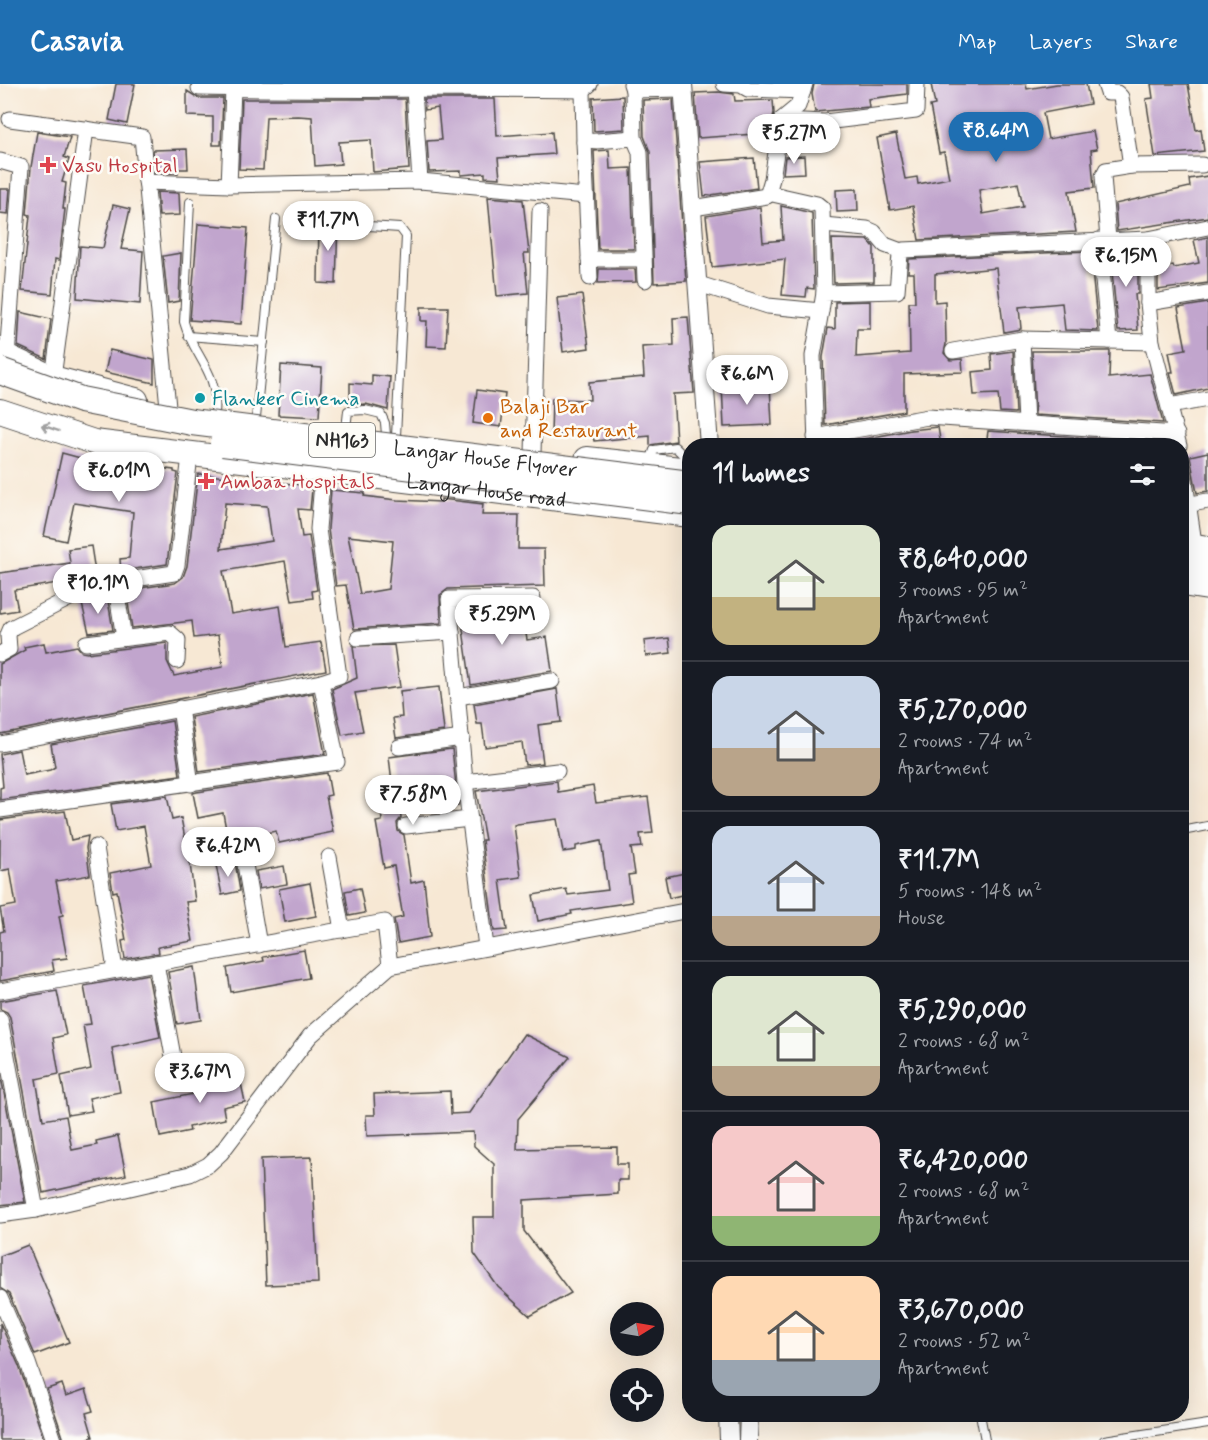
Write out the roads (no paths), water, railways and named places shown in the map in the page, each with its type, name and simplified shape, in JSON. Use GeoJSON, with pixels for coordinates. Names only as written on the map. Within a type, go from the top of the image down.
{"type":"FeatureCollection","features":[{"type":"Feature","properties":{"kind":"highway","name":"Langar House Flyover"},"geometry":{"type":"LineString","coordinates":[[2,360],[81,400],[192,422],[682,474]]}},
{"type":"Feature","properties":{"kind":"highway","name":"Langar House Flyover"},"geometry":{"type":"LineString","coordinates":[[0,389],[77,416],[190,438],[682,501]]}},
{"type":"Feature","properties":{"kind":"highway"},"geometry":{"type":"LineString","coordinates":[[1189,565],[1208,568]]}},
{"type":"Feature","properties":{"kind":"main road","name":"Langar House road"},"geometry":{"type":"LineString","coordinates":[[2,360],[53,378],[160,405],[648,466],[682,473]]}},
{"type":"Feature","properties":{"kind":"main road"},"geometry":{"type":"LineString","coordinates":[[146,449],[160,405]]}},
{"type":"Feature","properties":{"kind":"main road","name":"Langar House road"},"geometry":{"type":"LineString","coordinates":[[0,411],[94,442],[190,456],[682,514]]}},
{"type":"Feature","properties":{"kind":"main road"},"geometry":{"type":"LineString","coordinates":[[544,454],[552,499]]}},
{"type":"Feature","properties":{"kind":"main road"},"geometry":{"type":"LineString","coordinates":[[1189,585],[1208,588]]}},
{"type":"Feature","properties":{"kind":"street"},"geometry":{"type":"LineString","coordinates":[[693,208],[767,196],[782,120],[798,106],[804,87],[748,89],[739,84],[724,84]]}},
{"type":"Feature","properties":{"kind":"street"},"geometry":{"type":"LineString","coordinates":[[782,120],[825,122],[916,111],[917,84]]}},
{"type":"Feature","properties":{"kind":"street"},"geometry":{"type":"LineString","coordinates":[[1105,84],[1108,93],[1115,92],[1120,97],[1131,166]]}},
{"type":"Feature","properties":{"kind":"street"},"geometry":{"type":"LineString","coordinates":[[199,88],[414,90],[477,86],[586,87],[584,142],[590,278]]}},
{"type":"Feature","properties":{"kind":"street"},"geometry":{"type":"LineString","coordinates":[[645,280],[639,152],[634,138],[632,87],[683,86],[709,438]]}},
{"type":"Feature","properties":{"kind":"street"},"geometry":{"type":"LineString","coordinates":[[229,185],[233,89]]}},
{"type":"Feature","properties":{"kind":"street"},"geometry":{"type":"LineString","coordinates":[[414,90],[420,181]]}},
{"type":"Feature","properties":{"kind":"street"},"geometry":{"type":"LineString","coordinates":[[10,119],[142,137],[160,405]]}},
{"type":"Feature","properties":{"kind":"street"},"geometry":{"type":"LineString","coordinates":[[53,378],[86,129]]}},
{"type":"Feature","properties":{"kind":"street"},"geometry":{"type":"LineString","coordinates":[[584,142],[634,138]]}},
{"type":"Feature","properties":{"kind":"street"},"geometry":{"type":"LineString","coordinates":[[0,161],[21,167],[2,360]]}},
{"type":"Feature","properties":{"kind":"street"},"geometry":{"type":"LineString","coordinates":[[1109,341],[1103,240],[1104,172],[1108,169],[1131,166],[1202,165]]}},
{"type":"Feature","properties":{"kind":"street"},"geometry":{"type":"LineString","coordinates":[[146,182],[229,185],[420,181],[586,196]]}},
{"type":"Feature","properties":{"kind":"street"},"geometry":{"type":"LineString","coordinates":[[768,193],[820,206],[823,211],[824,293],[813,356],[815,438]]}},
{"type":"Feature","properties":{"kind":"street"},"geometry":{"type":"LineString","coordinates":[[540,211],[544,454]]}},
{"type":"Feature","properties":{"kind":"street"},"geometry":{"type":"LineString","coordinates":[[823,225],[867,229],[874,232],[885,245],[901,251],[1148,239],[1208,227]]}},
{"type":"Feature","properties":{"kind":"street"},"geometry":{"type":"LineString","coordinates":[[1148,239],[1148,303],[1152,342],[1177,438]]}},
{"type":"Feature","properties":{"kind":"street"},"geometry":{"type":"LineString","coordinates":[[824,293],[897,291],[901,251]]}},
{"type":"Feature","properties":{"kind":"street"},"geometry":{"type":"LineString","coordinates":[[589,259],[644,259]]}},
{"type":"Feature","properties":{"kind":"street"},"geometry":{"type":"LineString","coordinates":[[699,284],[768,306],[822,311]]}},
{"type":"Feature","properties":{"kind":"street"},"geometry":{"type":"LineString","coordinates":[[1148,303],[1208,293]]}},
{"type":"Feature","properties":{"kind":"street"},"geometry":{"type":"LineString","coordinates":[[953,351],[1022,339],[1152,342]]}},
{"type":"Feature","properties":{"kind":"street"},"geometry":{"type":"LineString","coordinates":[[1022,339],[1026,423]]}},
{"type":"Feature","properties":{"kind":"street"},"geometry":{"type":"LineString","coordinates":[[1169,406],[1208,399]]}},
{"type":"Feature","properties":{"kind":"street"},"geometry":{"type":"LineString","coordinates":[[829,438],[928,417],[1026,423],[1160,438]]}},
{"type":"Feature","properties":{"kind":"street"},"geometry":{"type":"LineString","coordinates":[[0,654],[9,650],[8,635],[15,625],[74,596],[116,582],[165,576],[177,569],[190,456]]}},
{"type":"Feature","properties":{"kind":"street"},"geometry":{"type":"LineString","coordinates":[[0,744],[321,682],[339,676],[318,529],[323,472]]}},
{"type":"Feature","properties":{"kind":"street"},"geometry":{"type":"LineString","coordinates":[[1189,494],[1195,541]]}},
{"type":"Feature","properties":{"kind":"street"},"geometry":{"type":"LineString","coordinates":[[1191,504],[1208,501]]}},
{"type":"Feature","properties":{"kind":"street"},"geometry":{"type":"LineString","coordinates":[[116,582],[124,638]]}},
{"type":"Feature","properties":{"kind":"street"},"geometry":{"type":"LineString","coordinates":[[486,947],[465,782],[449,599],[533,598]]}},
{"type":"Feature","properties":{"kind":"street"},"geometry":{"type":"LineString","coordinates":[[358,638],[452,632]]}},
{"type":"Feature","properties":{"kind":"street"},"geometry":{"type":"LineString","coordinates":[[86,643],[174,634],[178,640],[177,662]]}},
{"type":"Feature","properties":{"kind":"street"},"geometry":{"type":"LineString","coordinates":[[458,697],[552,681]]}},
{"type":"Feature","properties":{"kind":"street"},"geometry":{"type":"LineString","coordinates":[[0,810],[337,762],[321,682]]}},
{"type":"Feature","properties":{"kind":"street"},"geometry":{"type":"LineString","coordinates":[[180,708],[191,784]]}},
{"type":"Feature","properties":{"kind":"street"},"geometry":{"type":"LineString","coordinates":[[399,747],[462,738]]}},
{"type":"Feature","properties":{"kind":"street"},"geometry":{"type":"LineString","coordinates":[[465,782],[556,771]]}},
{"type":"Feature","properties":{"kind":"street"},"geometry":{"type":"LineString","coordinates":[[405,826],[470,819]]}},
{"type":"Feature","properties":{"kind":"street"},"geometry":{"type":"LineString","coordinates":[[96,847],[115,970]]}},
{"type":"Feature","properties":{"kind":"street"},"geometry":{"type":"LineString","coordinates":[[329,857],[342,930]]}},
{"type":"Feature","properties":{"kind":"street"},"geometry":{"type":"LineString","coordinates":[[244,859],[259,945]]}},
{"type":"Feature","properties":{"kind":"street"},"geometry":{"type":"LineString","coordinates":[[0,1215],[36,1210],[190,1174],[208,1165],[221,1153],[310,1036],[390,966],[682,911]]}},
{"type":"Feature","properties":{"kind":"street"},"geometry":{"type":"LineString","coordinates":[[0,991],[385,922],[390,966]]}},
{"type":"Feature","properties":{"kind":"street"},"geometry":{"type":"LineString","coordinates":[[156,963],[174,1062]]}},
{"type":"Feature","properties":{"kind":"street"},"geometry":{"type":"LineString","coordinates":[[0,1019],[36,1210]]}},
{"type":"Feature","properties":{"kind":"street"},"geometry":{"type":"LineString","coordinates":[[0,1298],[28,1363],[54,1440]]}},
{"type":"Feature","properties":{"kind":"street"},"geometry":{"type":"LineString","coordinates":[[728,1422],[729,1440]]}},
{"type":"Feature","properties":{"kind":"street"},"geometry":{"type":"LineString","coordinates":[[748,1440],[749,1422]]}},
{"type":"Feature","properties":{"kind":"lane"},"geometry":{"type":"LineString","coordinates":[[190,202],[184,322],[188,336],[214,382],[215,413]]}},
{"type":"Feature","properties":{"kind":"lane"},"geometry":{"type":"LineString","coordinates":[[256,418],[276,219]]}},
{"type":"Feature","properties":{"kind":"lane"},"geometry":{"type":"LineString","coordinates":[[353,225],[400,228],[406,236],[391,435]]}},
{"type":"Feature","properties":{"kind":"lane"},"geometry":{"type":"LineString","coordinates":[[188,336],[264,342]]}},
{"type":"Feature","properties":{"kind":"lane"},"geometry":{"type":"LineString","coordinates":[[1189,830],[1208,826]]}},
{"type":"Feature","properties":{"kind":"lane"},"geometry":{"type":"LineString","coordinates":[[982,1422],[985,1440]]}},
{"type":"Feature","properties":{"kind":"lane"},"geometry":{"type":"LineString","coordinates":[[1104,1440],[1208,1424]]}},
{"type":"Feature","properties":{"kind":"place","name":"Vasu Hospital"},"geometry":{"type":"Point","coordinates":[48,165]}},
{"type":"Feature","properties":{"kind":"place","name":"Flanker Cinema"},"geometry":{"type":"Point","coordinates":[200,398]}},
{"type":"Feature","properties":{"kind":"place","name":"Balaji Bar and Restaurant"},"geometry":{"type":"Point","coordinates":[488,418]}},
{"type":"Feature","properties":{"kind":"place","name":"Ambaa Hospitals"},"geometry":{"type":"Point","coordinates":[206,481]}}]}
